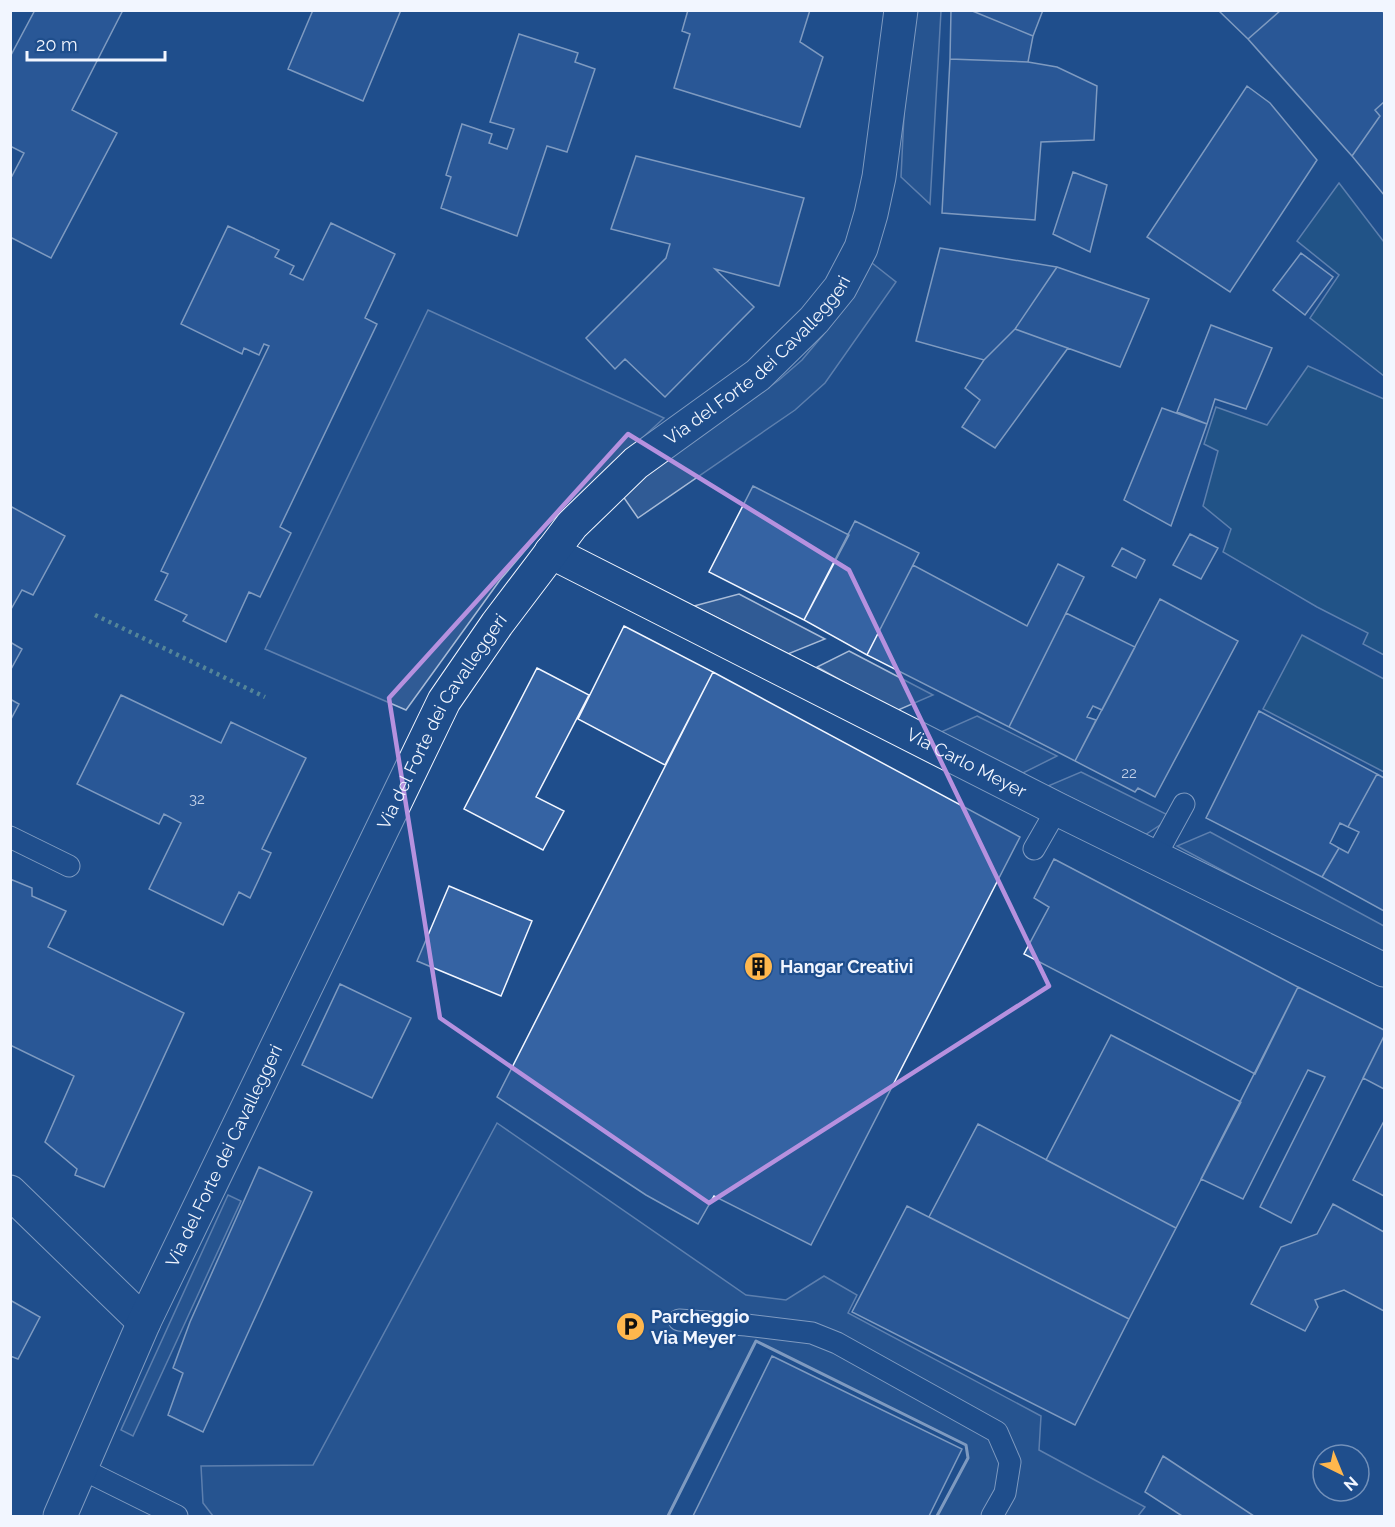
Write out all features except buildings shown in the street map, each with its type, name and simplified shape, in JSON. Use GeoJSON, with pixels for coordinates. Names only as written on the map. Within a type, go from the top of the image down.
{"type":"FeatureCollection","features":[{"type":"Feature","properties":{"kind":"street","name":"Via del Forte dei Cavalleggeri"},"geometry":{"type":"LineString","coordinates":[[60,1516],[144,1322],[444,701],[497,624],[572,525],[636,463],[758,375],[814,320],[840,288],[861,248],[871,214],[879,177],[901,10]]}},
{"type":"Feature","properties":{"kind":"street","name":"Via Carlo Meyer"},"geometry":{"type":"LineString","coordinates":[[552,552],[1057,809],[1384,970]]}},
{"type":"Feature","properties":{"kind":"street"},"geometry":{"type":"LineString","coordinates":[[10,1192],[144,1322]]}},
{"type":"Feature","properties":{"kind":"lane"},"geometry":{"type":"LineString","coordinates":[[1155,857],[1184,804]]}},
{"type":"Feature","properties":{"kind":"lane"},"geometry":{"type":"LineString","coordinates":[[1034,849],[1057,809]]}},
{"type":"Feature","properties":{"kind":"lane"},"geometry":{"type":"LineString","coordinates":[[10,837],[69,866]]}},
{"type":"Feature","properties":{"kind":"lane"},"geometry":{"type":"LineString","coordinates":[[679,1320],[812,1333],[837,1342],[997,1432],[1010,1462],[1005,1493],[992,1516]]}},
{"type":"Feature","properties":{"kind":"lane"},"geometry":{"type":"LineString","coordinates":[[80,1468],[177,1516]]}},
{"type":"Feature","properties":{"kind":"highlighted area"},"geometry":{"type":"Polygon","coordinates":[[[628,434],[849,570],[1049,986],[709,1203],[440,1018],[389,698],[628,434]]]}},
{"type":"Feature","properties":{"kind":"shaded area"},"geometry":{"type":"Polygon","coordinates":[[[909,11],[941,11],[930,204],[901,177],[909,11]]]}},
{"type":"Feature","properties":{"kind":"shaded area"},"geometry":{"type":"Polygon","coordinates":[[[1339,183],[1384,242],[1384,376],[1310,318],[1339,275],[1297,241],[1339,183]]]}},
{"type":"Feature","properties":{"kind":"shaded area"},"geometry":{"type":"Polygon","coordinates":[[[872,263],[896,282],[825,383],[795,410],[638,518],[620,492],[779,380],[802,360],[823,335],[872,263]]]}},
{"type":"Feature","properties":{"kind":"shaded area"},"geometry":{"type":"Polygon","coordinates":[[[428,310],[664,418],[545,527],[500,580],[406,710],[265,649],[428,310]]]}},
{"type":"Feature","properties":{"kind":"shaded area"},"geometry":{"type":"Polygon","coordinates":[[[1308,366],[1384,399],[1384,655],[1363,644],[1368,633],[1317,607],[1223,552],[1231,529],[1203,506],[1218,451],[1204,444],[1216,407],[1267,425],[1308,366]]]}},
{"type":"Feature","properties":{"kind":"shaded area"},"geometry":{"type":"Polygon","coordinates":[[[739,594],[825,639],[788,654],[694,606],[739,594]]]}},
{"type":"Feature","properties":{"kind":"shaded area"},"geometry":{"type":"Polygon","coordinates":[[[1302,635],[1384,679],[1384,772],[1263,709],[1302,635]]]}},
{"type":"Feature","properties":{"kind":"shaded area"},"geometry":{"type":"Polygon","coordinates":[[[849,651],[933,695],[896,711],[817,667],[849,651]]]}},
{"type":"Feature","properties":{"kind":"shaded area"},"geometry":{"type":"Polygon","coordinates":[[[977,716],[1057,756],[1023,773],[941,732],[977,716]]]}},
{"type":"Feature","properties":{"kind":"shaded area"},"geometry":{"type":"Polygon","coordinates":[[[1081,772],[1172,817],[1145,835],[1048,786],[1081,772]]]}},
{"type":"Feature","properties":{"kind":"shaded area"},"geometry":{"type":"Polygon","coordinates":[[[1210,832],[1384,926],[1384,950],[1376,953],[1177,846],[1210,832]]]}},
{"type":"Feature","properties":{"kind":"shaded area","name":"Parcheggio Via Meyer"},"geometry":{"type":"Polygon","coordinates":[[[497,1123],[746,1295],[786,1300],[824,1276],[857,1295],[848,1313],[1041,1416],[1039,1450],[1145,1507],[1138,1516],[937,1516],[968,1458],[966,1445],[756,1341],[668,1516],[213,1516],[203,1503],[201,1466],[313,1465],[497,1123]]]}},
{"type":"Feature","properties":{"kind":"shaded area"},"geometry":{"type":"Polygon","coordinates":[[[228,1195],[241,1201],[133,1436],[121,1430],[228,1195]]]}},
{"type":"Feature","properties":{"kind":"hedge"},"geometry":{"type":"LineString","coordinates":[[95,615],[265,697]]}},
{"type":"Feature","properties":{"kind":"wall"},"geometry":{"type":"LineString","coordinates":[[668,1516],[756,1341],[966,1445],[968,1458],[937,1516]]}},
{"type":"Feature","properties":{"kind":"place","name":"Hangar Creativi"},"geometry":{"type":"Point","coordinates":[759,967]}},
{"type":"Feature","properties":{"kind":"place","name":"Parcheggio Via Meyer"},"geometry":{"type":"Point","coordinates":[630,1327]}}]}
